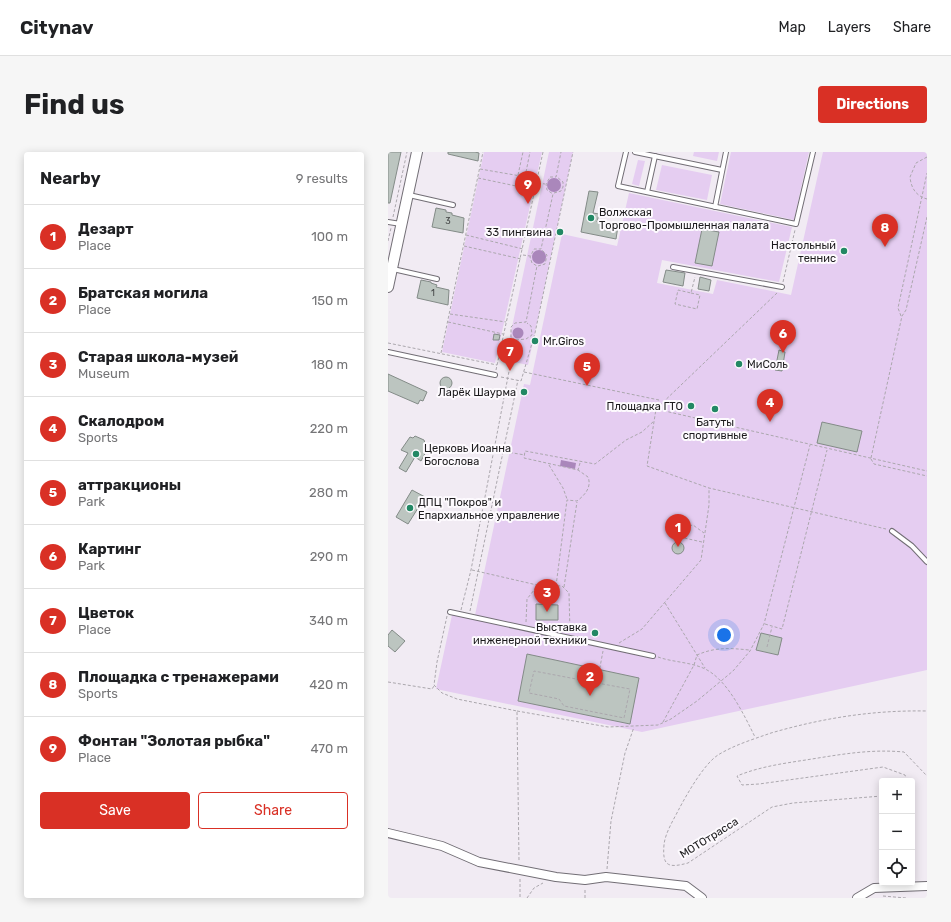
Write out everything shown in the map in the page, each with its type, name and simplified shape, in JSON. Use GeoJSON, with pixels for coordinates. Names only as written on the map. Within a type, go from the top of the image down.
{"type":"FeatureCollection","features":[{"type":"Feature","properties":{"kind":"street"},"geometry":{"type":"LineString","coordinates":[[388,287],[392,268],[394,223],[408,194],[417,152]]}},
{"type":"Feature","properties":{"kind":"street"},"geometry":{"type":"LineString","coordinates":[[388,833],[442,846],[479,862],[556,877],[585,880],[606,877],[686,886],[702,898]]}},
{"type":"Feature","properties":{"kind":"street"},"geometry":{"type":"LineString","coordinates":[[857,898],[874,888],[927,886]]}},
{"type":"Feature","properties":{"kind":"lane"},"geometry":{"type":"LineString","coordinates":[[626,152],[618,186],[796,224],[813,152]]}},
{"type":"Feature","properties":{"kind":"lane"},"geometry":{"type":"LineString","coordinates":[[635,152],[722,170]]}},
{"type":"Feature","properties":{"kind":"lane"},"geometry":{"type":"LineString","coordinates":[[715,207],[726,152]]}},
{"type":"Feature","properties":{"kind":"lane"},"geometry":{"type":"LineString","coordinates":[[647,192],[655,156]]}},
{"type":"Feature","properties":{"kind":"lane"},"geometry":{"type":"LineString","coordinates":[[408,194],[454,205]]}},
{"type":"Feature","properties":{"kind":"lane"},"geometry":{"type":"LineString","coordinates":[[673,267],[782,288]]}},
{"type":"Feature","properties":{"kind":"lane"},"geometry":{"type":"LineString","coordinates":[[392,268],[437,279]]}},
{"type":"Feature","properties":{"kind":"lane"},"geometry":{"type":"LineString","coordinates":[[388,352],[495,376]]}},
{"type":"Feature","properties":{"kind":"lane"},"geometry":{"type":"LineString","coordinates":[[892,531],[912,546],[927,562]]}},
{"type":"Feature","properties":{"kind":"lane"},"geometry":{"type":"LineString","coordinates":[[450,612],[526,627],[653,656]]}},
{"type":"Feature","properties":{"kind":"path"},"geometry":{"type":"LineString","coordinates":[[388,241],[394,223],[407,152]]}},
{"type":"Feature","properties":{"kind":"path"},"geometry":{"type":"LineString","coordinates":[[441,353],[483,152]]}},
{"type":"Feature","properties":{"kind":"path"},"geometry":{"type":"LineString","coordinates":[[518,176],[523,152]]}},
{"type":"Feature","properties":{"kind":"path"},"geometry":{"type":"LineString","coordinates":[[524,177],[530,152]]}},
{"type":"Feature","properties":{"kind":"path"},"geometry":{"type":"LineString","coordinates":[[543,152],[495,376],[521,381],[534,333],[564,188],[573,152]]}},
{"type":"Feature","properties":{"kind":"path"},"geometry":{"type":"LineString","coordinates":[[556,177],[561,152]]}},
{"type":"Feature","properties":{"kind":"path"},"geometry":{"type":"LineString","coordinates":[[927,157],[916,163],[910,177],[914,191],[922,198],[927,199]]}},
{"type":"Feature","properties":{"kind":"path"},"geometry":{"type":"LineString","coordinates":[[479,169],[538,180]]}},
{"type":"Feature","properties":{"kind":"path"},"geometry":{"type":"LineString","coordinates":[[902,316],[898,308],[927,173]]}},
{"type":"Feature","properties":{"kind":"path"},"geometry":{"type":"LineString","coordinates":[[553,194],[547,190],[546,184],[550,177],[556,177],[563,182],[564,188]]}},
{"type":"Feature","properties":{"kind":"path"},"geometry":{"type":"LineString","coordinates":[[477,178],[535,190]]}},
{"type":"Feature","properties":{"kind":"path"},"geometry":{"type":"LineString","coordinates":[[537,183],[546,184]]}},
{"type":"Feature","properties":{"kind":"path"},"geometry":{"type":"LineString","coordinates":[[553,194],[564,188]]}},
{"type":"Feature","properties":{"kind":"path"},"geometry":{"type":"LineString","coordinates":[[541,249],[553,194]]}},
{"type":"Feature","properties":{"kind":"path"},"geometry":{"type":"LineString","coordinates":[[870,459],[872,456],[902,316],[906,310],[927,217]]}},
{"type":"Feature","properties":{"kind":"path"},"geometry":{"type":"LineString","coordinates":[[656,409],[782,288],[796,224]]}},
{"type":"Feature","properties":{"kind":"path"},"geometry":{"type":"LineString","coordinates":[[465,235],[523,249]]}},
{"type":"Feature","properties":{"kind":"path"},"geometry":{"type":"LineString","coordinates":[[463,245],[521,259]]}},
{"type":"Feature","properties":{"kind":"path"},"geometry":{"type":"LineString","coordinates":[[547,260],[547,255],[541,249],[534,249],[530,256],[532,263],[537,266],[541,266],[547,260],[550,260]]}},
{"type":"Feature","properties":{"kind":"path"},"geometry":{"type":"LineString","coordinates":[[522,255],[530,256]]}},
{"type":"Feature","properties":{"kind":"path"},"geometry":{"type":"LineString","coordinates":[[526,322],[537,266]]}},
{"type":"Feature","properties":{"kind":"path"},"geometry":{"type":"LineString","coordinates":[[691,293],[697,271]]}},
{"type":"Feature","properties":{"kind":"path"},"geometry":{"type":"LineString","coordinates":[[678,290],[691,293],[700,295],[697,309],[675,304],[678,290]]}},
{"type":"Feature","properties":{"kind":"path"},"geometry":{"type":"LineString","coordinates":[[449,313],[507,322]]}},
{"type":"Feature","properties":{"kind":"path"},"geometry":{"type":"LineString","coordinates":[[447,322],[504,334]]}},
{"type":"Feature","properties":{"kind":"path"},"geometry":{"type":"LineString","coordinates":[[515,340],[511,337],[511,327],[515,322],[526,322],[531,326],[534,333]]}},
{"type":"Feature","properties":{"kind":"path"},"geometry":{"type":"LineString","coordinates":[[505,329],[511,331]]}},
{"type":"Feature","properties":{"kind":"path"},"geometry":{"type":"LineString","coordinates":[[515,340],[526,339],[534,333]]}},
{"type":"Feature","properties":{"kind":"path"},"geometry":{"type":"LineString","coordinates":[[460,614],[471,570],[515,340]]}},
{"type":"Feature","properties":{"kind":"path"},"geometry":{"type":"LineString","coordinates":[[388,343],[498,365]]}},
{"type":"Feature","properties":{"kind":"path"},"geometry":{"type":"LineString","coordinates":[[524,372],[659,400],[656,409],[647,466],[710,488],[892,531]]}},
{"type":"Feature","properties":{"kind":"path"},"geometry":{"type":"LineString","coordinates":[[469,616],[480,571],[518,380]]}},
{"type":"Feature","properties":{"kind":"path"},"geometry":{"type":"LineString","coordinates":[[656,409],[927,471]]}},
{"type":"Feature","properties":{"kind":"path"},"geometry":{"type":"LineString","coordinates":[[525,455],[526,451],[580,463],[595,464],[626,440],[642,432],[654,420]]}},
{"type":"Feature","properties":{"kind":"path"},"geometry":{"type":"LineString","coordinates":[[434,685],[442,694],[452,697],[608,728],[658,725],[671,719],[721,682],[733,671],[750,651],[764,624],[810,445]]}},
{"type":"Feature","properties":{"kind":"path"},"geometry":{"type":"LineString","coordinates":[[764,624],[782,629],[827,449]]}},
{"type":"Feature","properties":{"kind":"path"},"geometry":{"type":"LineString","coordinates":[[494,450],[525,455]]}},
{"type":"Feature","properties":{"kind":"path"},"geometry":{"type":"LineString","coordinates":[[525,455],[524,458],[578,470],[586,474],[590,481],[587,491],[577,501],[564,588]]}},
{"type":"Feature","properties":{"kind":"path"},"geometry":{"type":"LineString","coordinates":[[870,459],[874,464],[927,476]]}},
{"type":"Feature","properties":{"kind":"path"},"geometry":{"type":"LineString","coordinates":[[578,470],[580,463]]}},
{"type":"Feature","properties":{"kind":"path"},"geometry":{"type":"LineString","coordinates":[[548,464],[563,488],[567,500],[556,586]]}},
{"type":"Feature","properties":{"kind":"path"},"geometry":{"type":"LineString","coordinates":[[613,646],[642,629],[701,560],[710,488]]}},
{"type":"Feature","properties":{"kind":"path"},"geometry":{"type":"LineString","coordinates":[[567,500],[577,501]]}},
{"type":"Feature","properties":{"kind":"path"},"geometry":{"type":"LineString","coordinates":[[703,542],[680,537],[676,533],[678,528],[693,525],[704,533]]}},
{"type":"Feature","properties":{"kind":"path"},"geometry":{"type":"LineString","coordinates":[[471,570],[538,585],[564,588],[570,593],[571,601],[569,638]]}},
{"type":"Feature","properties":{"kind":"path"},"geometry":{"type":"LineString","coordinates":[[526,627],[527,599],[538,585]]}},
{"type":"Feature","properties":{"kind":"path"},"geometry":{"type":"LineString","coordinates":[[664,602],[705,669]]}},
{"type":"Feature","properties":{"kind":"path"},"geometry":{"type":"LineString","coordinates":[[388,682],[432,689],[447,615],[450,612]]}},
{"type":"Feature","properties":{"kind":"path"},"geometry":{"type":"LineString","coordinates":[[767,647],[772,626]]}},
{"type":"Feature","properties":{"kind":"path"},"geometry":{"type":"LineString","coordinates":[[597,683],[605,645]]}},
{"type":"Feature","properties":{"kind":"path"},"geometry":{"type":"LineString","coordinates":[[663,723],[694,665],[697,655],[710,649],[728,648],[750,651]]}},
{"type":"Feature","properties":{"kind":"path"},"geometry":{"type":"LineString","coordinates":[[653,656],[694,665],[705,669],[721,682],[739,705],[756,738]]}},
{"type":"Feature","properties":{"kind":"path"},"geometry":{"type":"LineString","coordinates":[[534,671],[597,683],[630,689],[624,718],[564,706],[559,699],[529,693],[534,671]]}},
{"type":"Feature","properties":{"kind":"path","name":"МОТОтрасса"},"geometry":{"type":"LineString","coordinates":[[879,796],[793,803],[772,807],[688,863],[675,867],[666,864],[663,857],[664,842],[692,785],[717,755],[756,738],[812,721],[891,710],[927,711]]}},
{"type":"Feature","properties":{"kind":"path"},"geometry":{"type":"LineString","coordinates":[[517,711],[520,898]]}},
{"type":"Feature","properties":{"kind":"path"},"geometry":{"type":"LineString","coordinates":[[606,870],[611,821],[625,754],[634,726]]}},
{"type":"Feature","properties":{"kind":"path"},"geometry":{"type":"LineString","coordinates":[[906,778],[905,775],[883,767],[759,784],[742,785],[737,776],[751,770],[786,763],[868,751],[887,750],[904,752],[927,776]]}},
{"type":"Feature","properties":{"kind":"path"},"geometry":{"type":"LineString","coordinates":[[526,898],[534,888],[556,877]]}},
{"type":"Feature","properties":{"kind":"path"},"geometry":{"type":"LineString","coordinates":[[585,880],[585,898]]}},
{"type":"Feature","properties":{"kind":"path"},"geometry":{"type":"LineString","coordinates":[[882,896],[906,898]]}},
{"type":"Feature","properties":{"kind":"shaded area"},"geometry":{"type":"Polygon","coordinates":[[[484,152],[542,152],[495,363],[442,352],[484,152]]]}},
{"type":"Feature","properties":{"kind":"shaded area"},"geometry":{"type":"Polygon","coordinates":[[[549,152],[573,152],[528,365],[505,360],[549,152]]]}},
{"type":"Feature","properties":{"kind":"shaded area"},"geometry":{"type":"Polygon","coordinates":[[[694,152],[719,152],[717,161],[693,156],[694,152]]]}},
{"type":"Feature","properties":{"kind":"shaded area"},"geometry":{"type":"Polygon","coordinates":[[[731,152],[809,152],[794,220],[720,204],[731,152]]]}},
{"type":"Feature","properties":{"kind":"shaded area"},"geometry":{"type":"Polygon","coordinates":[[[823,152],[927,152],[927,670],[642,732],[436,689],[452,615],[474,620],[524,384],[530,385],[562,234],[617,246],[629,193],[792,227],[779,282],[662,260],[657,283],[713,294],[717,280],[791,295],[823,152]]]}},
{"type":"Feature","properties":{"kind":"shaded area"},"geometry":{"type":"Polygon","coordinates":[[[638,160],[645,161],[639,186],[632,184],[638,160]]]}},
{"type":"Feature","properties":{"kind":"shaded area"},"geometry":{"type":"Polygon","coordinates":[[[662,165],[712,175],[707,200],[656,190],[662,165]]]}},
{"type":"Feature","properties":{"kind":"shaded area"},"geometry":{"type":"Polygon","coordinates":[[[554,178],[559,180],[561,185],[559,190],[554,192],[549,190],[547,185],[549,180],[554,178]]]}},
{"type":"Feature","properties":{"kind":"shaded area"},"geometry":{"type":"Polygon","coordinates":[[[539,250],[544,252],[546,257],[544,262],[539,264],[534,262],[532,257],[534,252],[539,250]]]}},
{"type":"Feature","properties":{"kind":"shaded area"},"geometry":{"type":"Polygon","coordinates":[[[518,327],[522,329],[524,333],[522,337],[518,339],[514,337],[512,333],[514,329],[518,327]]]}},
{"type":"Feature","properties":{"kind":"shaded area"},"geometry":{"type":"Polygon","coordinates":[[[561,460],[576,463],[575,469],[560,466],[561,460]]]}},
{"type":"Feature","properties":{"kind":"building"},"geometry":{"type":"Polygon","coordinates":[[[388,152],[401,152],[390,203],[388,203],[388,152]]]}},
{"type":"Feature","properties":{"kind":"building"},"geometry":{"type":"Polygon","coordinates":[[[448,152],[479,153],[478,161],[448,154],[448,152]]]}},
{"type":"Feature","properties":{"kind":"building","name":"Волжская Торгово-Промышленная палата"},"geometry":{"type":"Polygon","coordinates":[[[589,191],[598,192],[593,213],[599,214],[597,222],[618,226],[616,239],[581,232],[589,191]]]}},
{"type":"Feature","properties":{"kind":"building"},"geometry":{"type":"Polygon","coordinates":[[[436,208],[446,210],[446,212],[452,213],[452,215],[464,218],[463,233],[432,227],[436,208]]]}},
{"type":"Feature","properties":{"kind":"building"},"geometry":{"type":"Polygon","coordinates":[[[702,229],[719,232],[712,266],[695,263],[702,229]]]}},
{"type":"Feature","properties":{"kind":"building"},"geometry":{"type":"Polygon","coordinates":[[[666,270],[685,273],[683,286],[663,282],[666,270]]]}},
{"type":"Feature","properties":{"kind":"building"},"geometry":{"type":"Polygon","coordinates":[[[700,277],[711,280],[709,291],[698,289],[700,277]]]}},
{"type":"Feature","properties":{"kind":"building"},"geometry":{"type":"Polygon","coordinates":[[[421,280],[431,282],[437,285],[436,287],[449,290],[448,305],[417,298],[421,280]]]}},
{"type":"Feature","properties":{"kind":"building"},"geometry":{"type":"Polygon","coordinates":[[[494,334],[500,335],[499,340],[493,340],[494,334]]]}},
{"type":"Feature","properties":{"kind":"building"},"geometry":{"type":"Polygon","coordinates":[[[779,350],[785,352],[782,371],[775,370],[779,350]]]}},
{"type":"Feature","properties":{"kind":"building"},"geometry":{"type":"Polygon","coordinates":[[[388,374],[427,392],[423,401],[420,400],[418,404],[388,391],[388,374]]]}},
{"type":"Feature","properties":{"kind":"building"},"geometry":{"type":"Polygon","coordinates":[[[444,377],[448,377],[452,383],[448,389],[444,389],[440,385],[440,381],[444,377]]]}},
{"type":"Feature","properties":{"kind":"building"},"geometry":{"type":"Polygon","coordinates":[[[822,422],[862,431],[857,452],[817,443],[822,422]]]}},
{"type":"Feature","properties":{"kind":"building","name":"Церковь Иоанна Богослова"},"geometry":{"type":"Polygon","coordinates":[[[415,436],[424,440],[427,450],[421,461],[415,457],[406,472],[399,468],[408,453],[401,450],[410,437],[413,438],[415,436]]]}},
{"type":"Feature","properties":{"kind":"building","name":"ДПЦ \"Покров\" и Епархиальное управление"},"geometry":{"type":"Polygon","coordinates":[[[412,490],[425,497],[408,524],[396,517],[412,490]]]}},
{"type":"Feature","properties":{"kind":"building"},"geometry":{"type":"Polygon","coordinates":[[[680,542],[683,543],[683,553],[676,554],[673,553],[672,546],[673,543],[680,542]]]}},
{"type":"Feature","properties":{"kind":"building"},"geometry":{"type":"Polygon","coordinates":[[[536,604],[558,605],[558,620],[536,620],[536,604]]]}},
{"type":"Feature","properties":{"kind":"building"},"geometry":{"type":"Polygon","coordinates":[[[392,630],[405,641],[395,652],[388,646],[388,635],[392,630]]]}},
{"type":"Feature","properties":{"kind":"building"},"geometry":{"type":"Polygon","coordinates":[[[761,633],[782,638],[778,655],[756,650],[761,633]]]}},
{"type":"Feature","properties":{"kind":"building"},"geometry":{"type":"Polygon","coordinates":[[[527,654],[639,678],[630,724],[518,701],[527,654]]]}},
{"type":"Feature","properties":{"kind":"place","name":"Фонтан \"Золотая рыбка\""},"geometry":{"type":"Point","coordinates":[528,204]}},
{"type":"Feature","properties":{"kind":"place","name":"Волжская Торгово-Промышленная палата"},"geometry":{"type":"Point","coordinates":[591,218]}},
{"type":"Feature","properties":{"kind":"place","name":"33 пингвина"},"geometry":{"type":"Point","coordinates":[560,232]}},
{"type":"Feature","properties":{"kind":"place","name":"Площадка с тренажерами"},"geometry":{"type":"Point","coordinates":[885,247]}},
{"type":"Feature","properties":{"kind":"place","name":"Настольный теннис"},"geometry":{"type":"Point","coordinates":[844,251]}},
{"type":"Feature","properties":{"kind":"place","name":"Mr.Giros"},"geometry":{"type":"Point","coordinates":[535,341]}},
{"type":"Feature","properties":{"kind":"place","name":"Картинг"},"geometry":{"type":"Point","coordinates":[783,353]}},
{"type":"Feature","properties":{"kind":"place","name":"МиСоль"},"geometry":{"type":"Point","coordinates":[739,364]}},
{"type":"Feature","properties":{"kind":"place","name":"Цветок"},"geometry":{"type":"Point","coordinates":[510,371]}},
{"type":"Feature","properties":{"kind":"place","name":"аттракционы"},"geometry":{"type":"Point","coordinates":[587,386]}},
{"type":"Feature","properties":{"kind":"place","name":"Ларёк Шаурма"},"geometry":{"type":"Point","coordinates":[524,392]}},
{"type":"Feature","properties":{"kind":"place","name":"Площадка ГТО"},"geometry":{"type":"Point","coordinates":[691,406]}},
{"type":"Feature","properties":{"kind":"place","name":"Батуты спортивные"},"geometry":{"type":"Point","coordinates":[715,409]}},
{"type":"Feature","properties":{"kind":"place","name":"Скалодром"},"geometry":{"type":"Point","coordinates":[770,422]}},
{"type":"Feature","properties":{"kind":"place","name":"Церковь Иоанна Богослова"},"geometry":{"type":"Point","coordinates":[416,454]}},
{"type":"Feature","properties":{"kind":"place","name":"ДПЦ \"Покров\" и Епархиальное управление"},"geometry":{"type":"Point","coordinates":[410,508]}},
{"type":"Feature","properties":{"kind":"place","name":"Дезарт"},"geometry":{"type":"Point","coordinates":[678,547]}},
{"type":"Feature","properties":{"kind":"place","name":"Старая школа-музей"},"geometry":{"type":"Point","coordinates":[547,612]}},
{"type":"Feature","properties":{"kind":"place","name":"Выставка инженерной техники"},"geometry":{"type":"Point","coordinates":[595,633]}},
{"type":"Feature","properties":{"kind":"place","name":"Братская могила"},"geometry":{"type":"Point","coordinates":[590,696]}}]}
